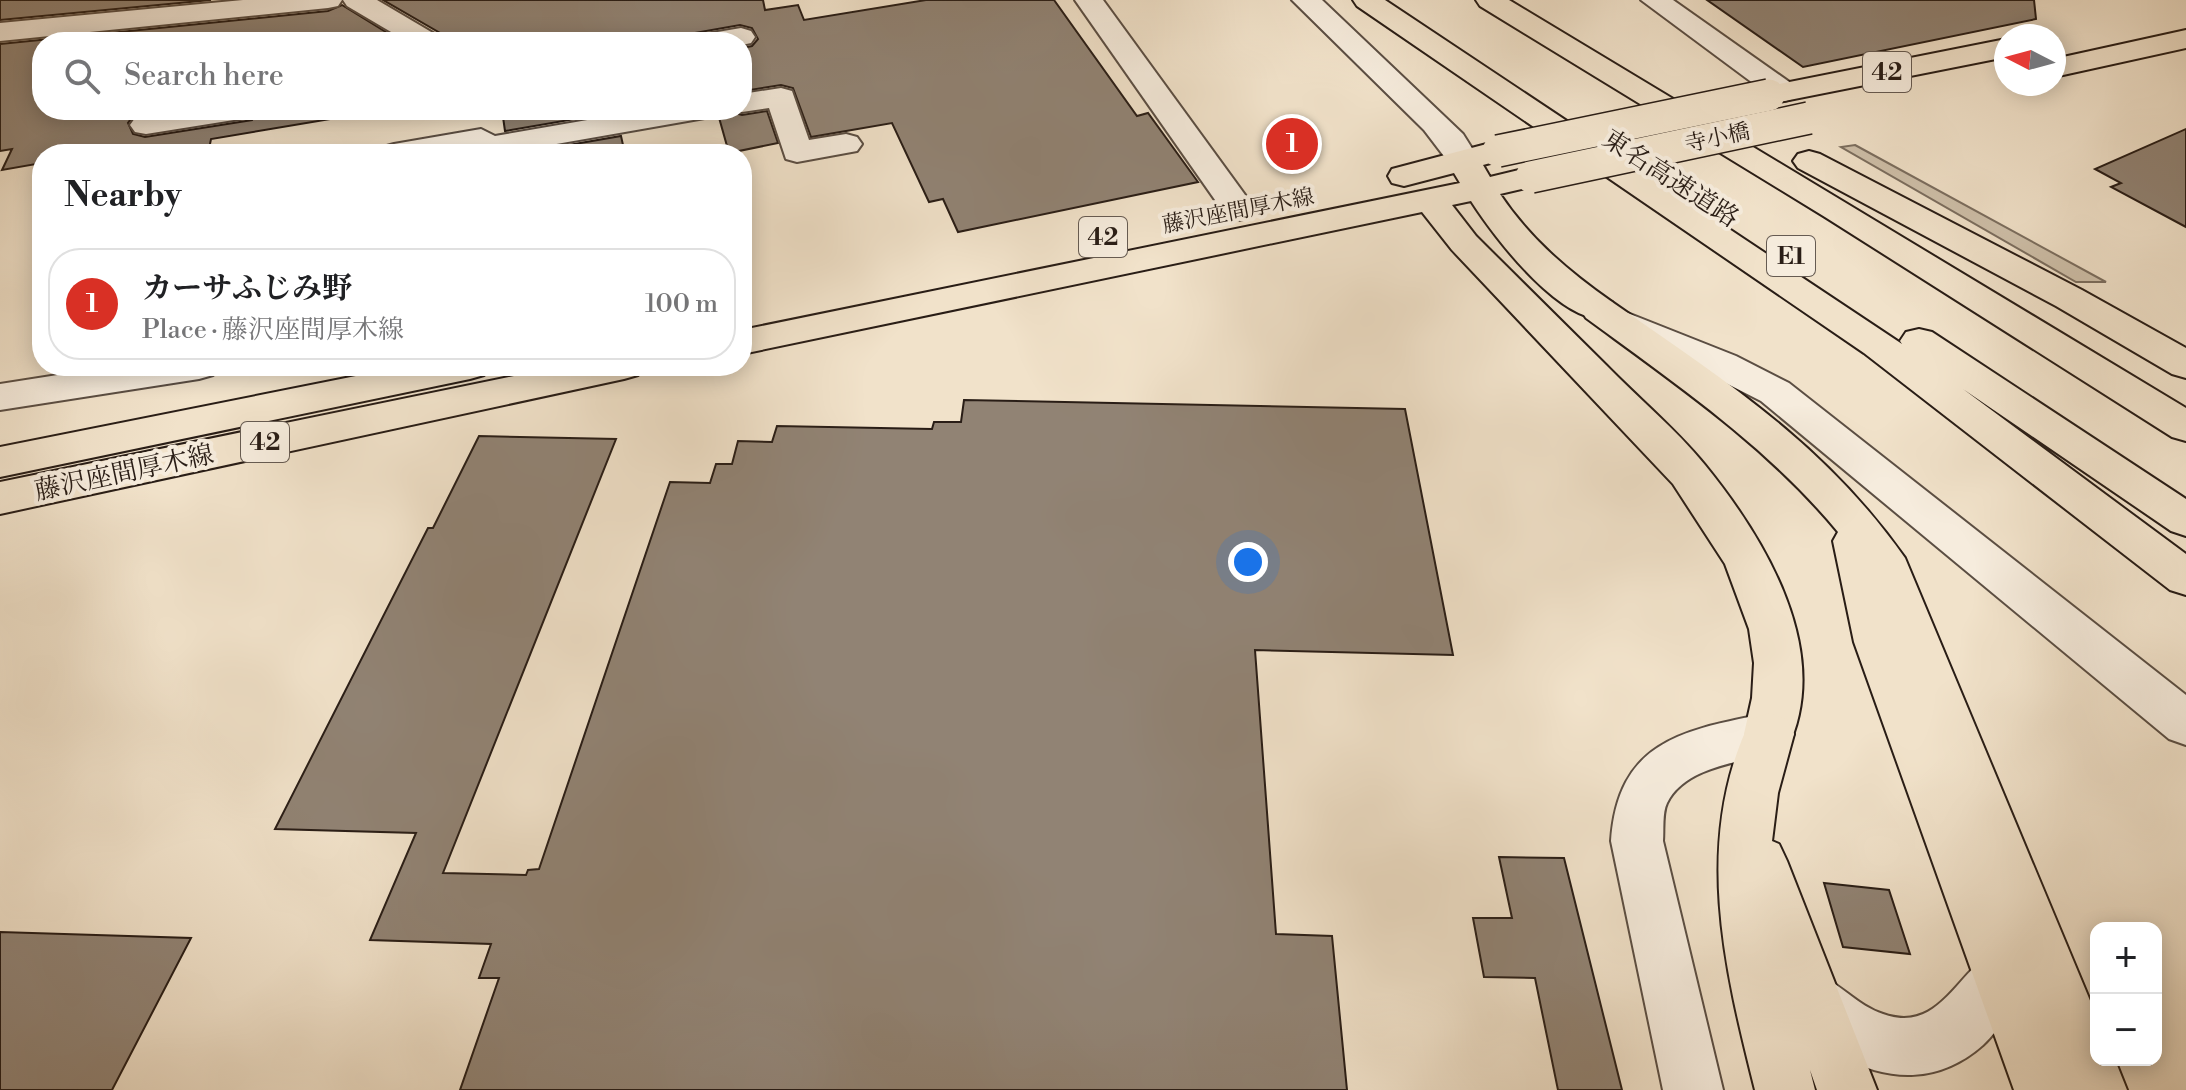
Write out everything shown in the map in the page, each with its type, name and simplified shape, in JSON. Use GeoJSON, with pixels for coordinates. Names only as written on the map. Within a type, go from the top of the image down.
{"type":"FeatureCollection","features":[{"type":"Feature","properties":{"kind":"main road"},"geometry":{"type":"LineString","coordinates":[[1367,0],[1877,344],[2186,578]]}},
{"type":"Feature","properties":{"kind":"main road","name":"東名高速道路"},"geometry":{"type":"LineString","coordinates":[[1392,0],[1761,236],[2186,520]]}},
{"type":"Feature","properties":{"kind":"main road","name":"E1"},"geometry":{"type":"LineString","coordinates":[[1490,0],[2186,427]]}},
{"type":"Feature","properties":{"kind":"main road"},"geometry":{"type":"LineString","coordinates":[[1507,0],[2069,298],[2186,365]]}},
{"type":"Feature","properties":{"kind":"main road"},"geometry":{"type":"LineString","coordinates":[[2113,28],[2186,13]]}},
{"type":"Feature","properties":{"kind":"main road"},"geometry":{"type":"LineString","coordinates":[[2066,65],[2186,39]]}},
{"type":"Feature","properties":{"kind":"main road","name":"42"},"geometry":{"type":"LineString","coordinates":[[1776,94],[1994,50]]}},
{"type":"Feature","properties":{"kind":"main road","name":"寺小橋"},"geometry":{"type":"LineString","coordinates":[[1498,151],[1776,94]]}},
{"type":"Feature","properties":{"kind":"main road","name":"寺小橋"},"geometry":{"type":"LineString","coordinates":[[1531,177],[1824,115]]}},
{"type":"Feature","properties":{"kind":"main road","name":"藤沢座間厚木線"},"geometry":{"type":"LineString","coordinates":[[1466,172],[1498,151]]}},
{"type":"Feature","properties":{"kind":"main road","name":"藤沢座間厚木線"},"geometry":{"type":"LineString","coordinates":[[752,309],[1239,210],[1466,172],[1531,177]]}},
{"type":"Feature","properties":{"kind":"main road","name":"42"},"geometry":{"type":"LineString","coordinates":[[1430,200],[1466,172]]}},
{"type":"Feature","properties":{"kind":"main road"},"geometry":{"type":"LineString","coordinates":[[1466,172],[1495,216],[1535,262],[1756,423],[1815,474],[1851,530],[1861,557],[1877,642],[2022,967],[2097,1090]]}},
{"type":"Feature","properties":{"kind":"main road","name":"藤沢座間厚木線"},"geometry":{"type":"LineString","coordinates":[[752,340],[1430,200]]}},
{"type":"Feature","properties":{"kind":"main road"},"geometry":{"type":"LineString","coordinates":[[1430,200],[1464,243],[1688,473],[1715,509],[1745,559],[1773,625],[1779,664],[1778,706],[1746,829],[1744,882],[1750,944],[1785,1090]]}},
{"type":"Feature","properties":{"kind":"main road","name":"藤沢座間厚木線"},"geometry":{"type":"LineString","coordinates":[[0,462],[421,376]]}},
{"type":"Feature","properties":{"kind":"main road","name":"藤沢座間厚木線"},"geometry":{"type":"LineString","coordinates":[[0,498],[529,376]]}},
{"type":"Feature","properties":{"kind":"main road"},"geometry":{"type":"LineString","coordinates":[[1762,758],[1760,859],[1785,934],[1815,1002],[1847,1090]]}},
{"type":"Feature","properties":{"kind":"main road"},"geometry":{"type":"LineString","coordinates":[[2022,967],[2044,1090]]}},
{"type":"Feature","properties":{"kind":"street"},"geometry":{"type":"LineString","coordinates":[[0,32],[328,0]]}},
{"type":"Feature","properties":{"kind":"street"},"geometry":{"type":"LineString","coordinates":[[357,0],[411,32]]}},
{"type":"Feature","properties":{"kind":"street"},"geometry":{"type":"LineString","coordinates":[[1089,0],[1239,210]]}},
{"type":"Feature","properties":{"kind":"street"},"geometry":{"type":"LineString","coordinates":[[1306,0],[1452,141],[1466,172]]}},
{"type":"Feature","properties":{"kind":"street"},"geometry":{"type":"LineString","coordinates":[[1655,0],[1776,94]]}},
{"type":"Feature","properties":{"kind":"street"},"geometry":{"type":"LineString","coordinates":[[752,101],[781,97],[784,155],[846,144]]}},
{"type":"Feature","properties":{"kind":"street"},"geometry":{"type":"LineString","coordinates":[[146,125],[177,120]]}},
{"type":"Feature","properties":{"kind":"street"},"geometry":{"type":"LineString","coordinates":[[445,144],[596,120]]}},
{"type":"Feature","properties":{"kind":"street"},"geometry":{"type":"LineString","coordinates":[[1599,310],[1775,392],[2186,724]]}},
{"type":"Feature","properties":{"kind":"street"},"geometry":{"type":"LineString","coordinates":[[0,397],[135,376]]}},
{"type":"Feature","properties":{"kind":"street"},"geometry":{"type":"LineString","coordinates":[[1693,1090],[1637,841],[1640,804],[1657,774],[1685,758],[1762,758]]}},
{"type":"Feature","properties":{"kind":"street"},"geometry":{"type":"LineString","coordinates":[[1815,1002],[1863,1038],[1892,1047],[1929,1046],[1960,1026],[2022,967]]}},
{"type":"Feature","properties":{"kind":"shaded area"},"geometry":{"type":"Polygon","coordinates":[[[1855,145],[2106,282],[2076,282],[1841,147],[1855,145]]]}},
{"type":"Feature","properties":{"kind":"building"},"geometry":{"type":"Polygon","coordinates":[[[0,0],[211,0],[0,20],[0,0]]]}},
{"type":"Feature","properties":{"kind":"building"},"geometry":{"type":"Polygon","coordinates":[[[383,0],[763,0],[765,10],[798,5],[804,20],[926,0],[1054,0],[1137,116],[1148,113],[1198,182],[958,232],[943,199],[929,202],[892,123],[811,137],[793,88],[781,85],[752,90],[752,46],[758,39],[752,28],[740,25],[700,32],[438,32],[383,0]]]}},
{"type":"Feature","properties":{"kind":"building"},"geometry":{"type":"Polygon","coordinates":[[[1707,0],[2034,0],[2036,19],[1994,24],[1994,28],[1803,67],[1707,0]]]}},
{"type":"Feature","properties":{"kind":"building"},"geometry":{"type":"Polygon","coordinates":[[[342,5],[386,32],[119,32],[328,11],[342,5]]]}},
{"type":"Feature","properties":{"kind":"building"},"geometry":{"type":"Polygon","coordinates":[[[32,41],[32,120],[130,120],[128,123],[133,134],[145,137],[252,120],[324,120],[211,139],[210,144],[32,144],[32,165],[2,170],[12,149],[0,151],[0,44],[32,41]]]}},
{"type":"Feature","properties":{"kind":"building"},"geometry":{"type":"Polygon","coordinates":[[[767,111],[778,143],[752,148],[752,144],[726,144],[720,120],[752,120],[752,113],[767,111]]]}},
{"type":"Feature","properties":{"kind":"building"},"geometry":{"type":"Polygon","coordinates":[[[503,120],[569,120],[505,131],[503,120]]]}},
{"type":"Feature","properties":{"kind":"building"},"geometry":{"type":"Polygon","coordinates":[[[2186,129],[2186,227],[2111,187],[2121,183],[2095,169],[2186,129]]]}},
{"type":"Feature","properties":{"kind":"building"},"geometry":{"type":"Polygon","coordinates":[[[621,136],[623,144],[575,144],[621,136]]]}},
{"type":"Feature","properties":{"kind":"building"},"geometry":{"type":"Polygon","coordinates":[[[964,400],[1405,409],[1453,655],[1255,650],[1276,934],[1332,936],[1347,1090],[460,1090],[499,978],[479,978],[491,944],[370,940],[416,833],[275,829],[428,528],[433,528],[479,436],[616,439],[443,873],[526,875],[528,870],[539,869],[670,482],[710,483],[716,464],[732,464],[738,441],[772,442],[777,426],[932,429],[934,422],[961,422],[964,400]]]}},
{"type":"Feature","properties":{"kind":"building"},"geometry":{"type":"Polygon","coordinates":[[[1499,857],[1564,858],[1622,1090],[1558,1090],[1535,978],[1484,977],[1473,918],[1512,918],[1499,857]]]}},
{"type":"Feature","properties":{"kind":"building"},"geometry":{"type":"Polygon","coordinates":[[[1824,883],[1889,890],[1910,954],[1843,947],[1824,883]]]}},
{"type":"Feature","properties":{"kind":"building"},"geometry":{"type":"Polygon","coordinates":[[[0,932],[191,938],[112,1090],[0,1090],[0,932]]]}},
{"type":"Feature","properties":{"kind":"place","name":"カーサふじみ野"},"geometry":{"type":"Point","coordinates":[1292,144]}}]}
